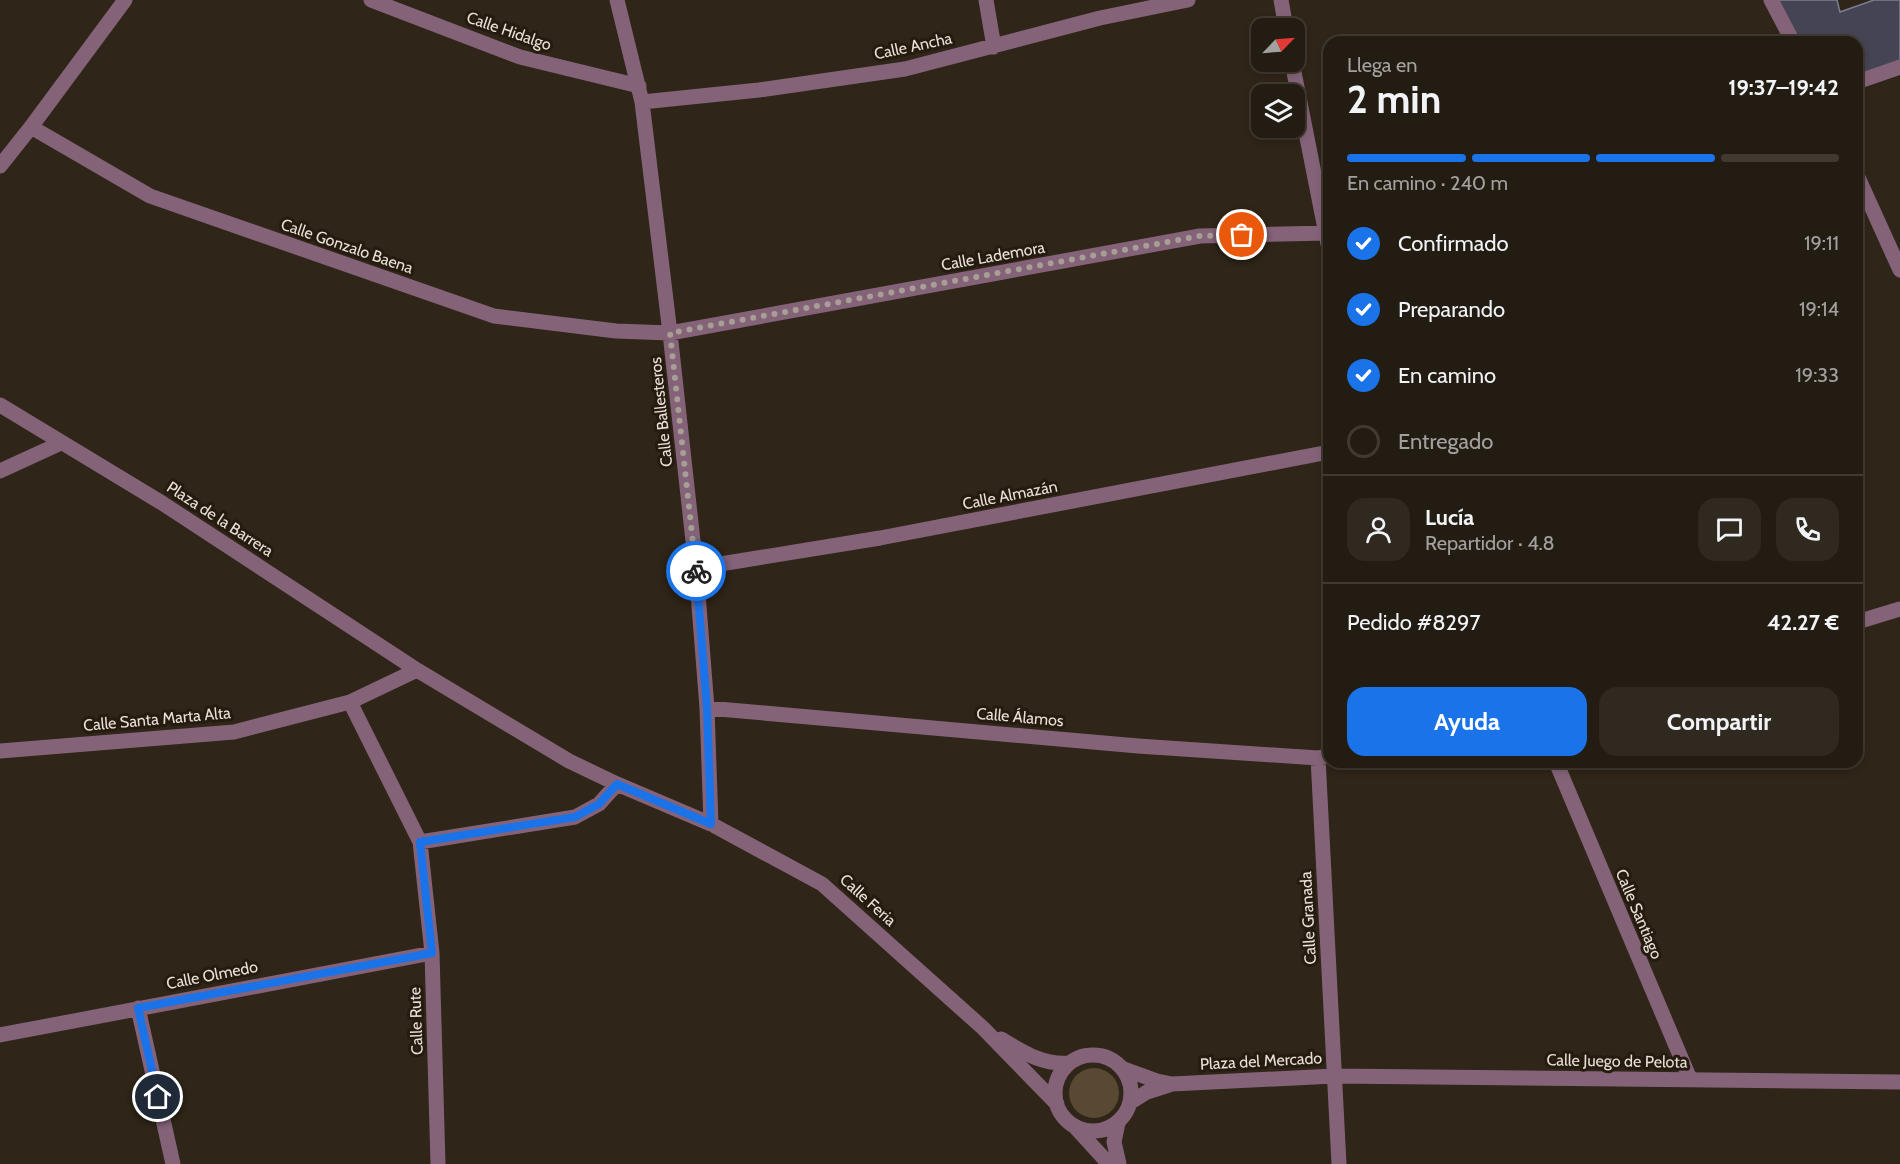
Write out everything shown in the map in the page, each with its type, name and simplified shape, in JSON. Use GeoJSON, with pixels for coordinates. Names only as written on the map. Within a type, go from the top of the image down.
{"type":"FeatureCollection","features":[{"type":"Feature","properties":{"kind":"street"},"geometry":{"type":"LineString","coordinates":[[0,166],[125,0]]}},
{"type":"Feature","properties":{"kind":"street","name":"Calle Hidalgo"},"geometry":{"type":"LineString","coordinates":[[371,0],[520,57],[639,86]]}},
{"type":"Feature","properties":{"kind":"street","name":"Calle Ballesteros"},"geometry":{"type":"LineString","coordinates":[[617,0],[642,102],[670,333],[696,568],[707,708],[711,824]]}},
{"type":"Feature","properties":{"kind":"street"},"geometry":{"type":"LineString","coordinates":[[986,0],[994,47]]}},
{"type":"Feature","properties":{"kind":"street","name":"Calle Ancha"},"geometry":{"type":"LineString","coordinates":[[642,102],[759,90],[905,69],[1101,18],[1188,0]]}},
{"type":"Feature","properties":{"kind":"street"},"geometry":{"type":"LineString","coordinates":[[1281,0],[1284,18]]}},
{"type":"Feature","properties":{"kind":"street"},"geometry":{"type":"LineString","coordinates":[[1771,0],[1790,36]]}},
{"type":"Feature","properties":{"kind":"street"},"geometry":{"type":"LineString","coordinates":[[1863,80],[1900,67]]}},
{"type":"Feature","properties":{"kind":"street"},"geometry":{"type":"LineString","coordinates":[[1294,72],[1323,213]]}},
{"type":"Feature","properties":{"kind":"street","name":"Calle Gonzalo Baena"},"geometry":{"type":"LineString","coordinates":[[31,127],[150,196],[494,316],[616,332],[670,333]]}},
{"type":"Feature","properties":{"kind":"street"},"geometry":{"type":"LineString","coordinates":[[1863,188],[1900,270]]}},
{"type":"Feature","properties":{"kind":"street","name":"Calle Lademora"},"geometry":{"type":"LineString","coordinates":[[670,333],[1200,236],[1323,233]]}},
{"type":"Feature","properties":{"kind":"street","name":"Plaza de la Barrera"},"geometry":{"type":"LineString","coordinates":[[0,405],[162,502],[417,670],[570,761],[617,784],[711,824]]}},
{"type":"Feature","properties":{"kind":"street"},"geometry":{"type":"LineString","coordinates":[[0,471],[62,443]]}},
{"type":"Feature","properties":{"kind":"street","name":"Calle Almazán"},"geometry":{"type":"LineString","coordinates":[[696,568],[880,538],[1323,453]]}},
{"type":"Feature","properties":{"kind":"street"},"geometry":{"type":"LineString","coordinates":[[1863,620],[1900,609]]}},
{"type":"Feature","properties":{"kind":"street"},"geometry":{"type":"LineString","coordinates":[[417,670],[350,702],[420,842],[575,817],[599,804],[617,784]]}},
{"type":"Feature","properties":{"kind":"street","name":"Calle Santa Marta Alta"},"geometry":{"type":"LineString","coordinates":[[0,751],[234,732],[350,702]]}},
{"type":"Feature","properties":{"kind":"street","name":"Calle Álamos"},"geometry":{"type":"LineString","coordinates":[[707,708],[1138,746],[1323,757]]}},
{"type":"Feature","properties":{"kind":"street","name":"Calle Granada"},"geometry":{"type":"LineString","coordinates":[[1324,768],[1334,1076]]}},
{"type":"Feature","properties":{"kind":"street","name":"Calle Santiago"},"geometry":{"type":"LineString","coordinates":[[1559,768],[1690,1079]]}},
{"type":"Feature","properties":{"kind":"street","name":"Calle Feria"},"geometry":{"type":"LineString","coordinates":[[711,824],[822,884],[983,1028],[1057,1104]]}},
{"type":"Feature","properties":{"kind":"street","name":"Calle Rute"},"geometry":{"type":"LineString","coordinates":[[420,842],[432,953],[438,1164]]}},
{"type":"Feature","properties":{"kind":"street","name":"Calle Olmedo"},"geometry":{"type":"LineString","coordinates":[[0,1035],[432,953]]}},
{"type":"Feature","properties":{"kind":"street"},"geometry":{"type":"LineString","coordinates":[[138,1008],[173,1164]]}},
{"type":"Feature","properties":{"kind":"street","name":"Calle Feria"},"geometry":{"type":"LineString","coordinates":[[983,1028],[1025,1053],[1053,1064],[1069,1063]]}},
{"type":"Feature","properties":{"kind":"street"},"geometry":{"type":"LineString","coordinates":[[1074,1126],[1096,1131],[1108,1129],[1126,1114],[1131,1102],[1131,1083],[1124,1069],[1110,1058],[1092,1054],[1069,1063],[1056,1082],[1055,1093],[1060,1113],[1109,1164]]}},
{"type":"Feature","properties":{"kind":"street","name":"Plaza del Mercado"},"geometry":{"type":"LineString","coordinates":[[1124,1069],[1157,1082],[1172,1084],[1334,1076],[1339,1164]]}},
{"type":"Feature","properties":{"kind":"street","name":"Calle Juego de Pelota"},"geometry":{"type":"LineString","coordinates":[[1334,1076],[1900,1082]]}},
{"type":"Feature","properties":{"kind":"street","name":"Plaza del Mercado"},"geometry":{"type":"LineString","coordinates":[[1131,1102],[1146,1092],[1172,1084]]}},
{"type":"Feature","properties":{"kind":"street"},"geometry":{"type":"LineString","coordinates":[[1118,1123],[1114,1142],[1119,1164]]}},
{"type":"Feature","properties":{"kind":"shaded area"},"geometry":{"type":"Polygon","coordinates":[[[1094,1068],[1108,1072],[1115,1079],[1119,1093],[1115,1107],[1108,1114],[1094,1118],[1080,1114],[1073,1107],[1069,1093],[1073,1079],[1080,1072],[1094,1068]]]}},
{"type":"Feature","properties":{"kind":"building"},"geometry":{"type":"Polygon","coordinates":[[[1771,0],[1837,0],[1840,12],[1874,0],[1900,0],[1900,67],[1863,80],[1863,36],[1790,36],[1771,0]]]}},
{"type":"Feature","properties":{"kind":"way so far"},"geometry":{"type":"LineString","coordinates":[[696,571],[670,333],[1200,236],[1242,235]]}},
{"type":"Feature","properties":{"kind":"route"},"geometry":{"type":"LineString","coordinates":[[158,1097],[138,1008],[432,953],[420,842],[575,817],[599,804],[617,784],[711,824],[707,708],[696,571]]}}]}
